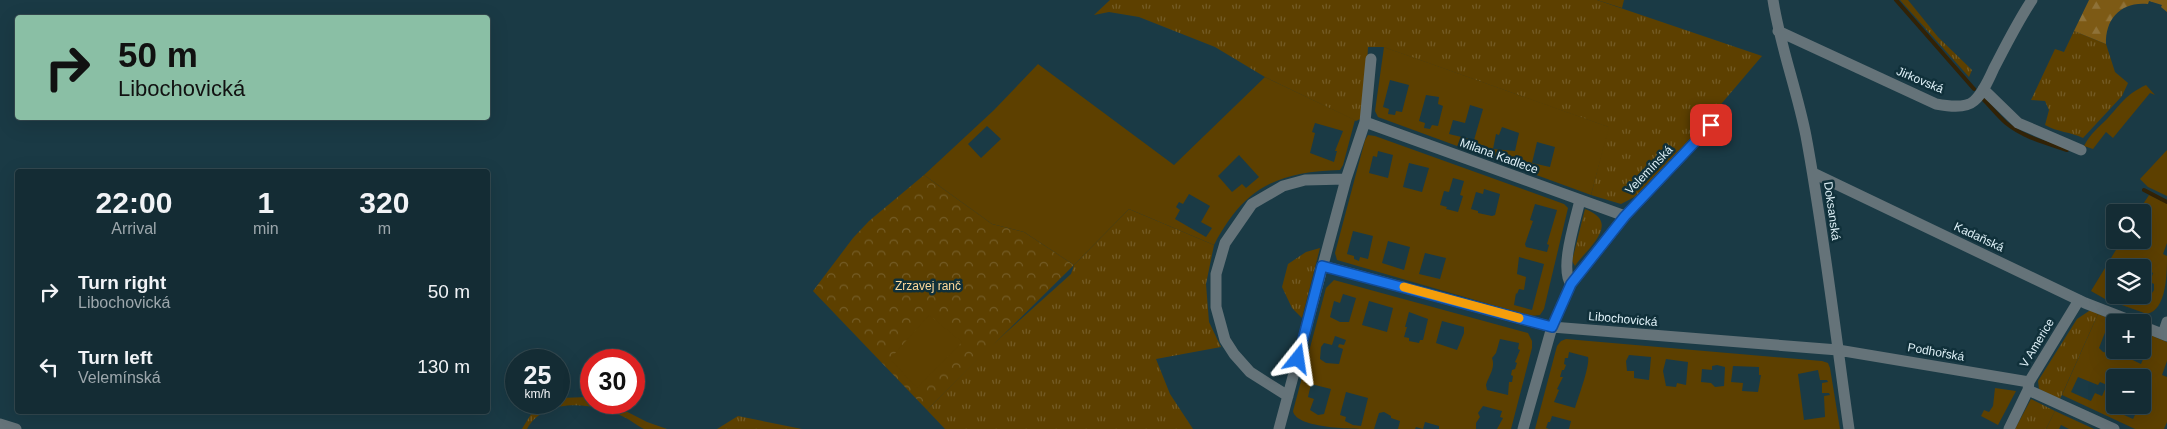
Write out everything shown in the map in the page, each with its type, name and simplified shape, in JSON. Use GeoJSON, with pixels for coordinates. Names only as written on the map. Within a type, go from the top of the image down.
{"type":"FeatureCollection","features":[{"type":"Feature","properties":{"kind":"street","name":"Doksanská"},"geometry":{"type":"LineString","coordinates":[[1773,0],[1778,31],[1798,98],[1813,173],[1849,429]]}},
{"type":"Feature","properties":{"kind":"street","name":"Jirkovská"},"geometry":{"type":"LineString","coordinates":[[1778,31],[1936,104],[1965,105],[1973,102],[1983,89],[2032,0]]}},
{"type":"Feature","properties":{"kind":"street"},"geometry":{"type":"LineString","coordinates":[[1282,429],[1288,396],[1322,266],[1346,179],[1365,122],[1371,59]]}},
{"type":"Feature","properties":{"kind":"street"},"geometry":{"type":"LineString","coordinates":[[1983,89],[2018,123],[2081,150]]}},
{"type":"Feature","properties":{"kind":"street","name":"Milana Kadlece"},"geometry":{"type":"LineString","coordinates":[[1365,122],[1625,216]]}},
{"type":"Feature","properties":{"kind":"street","name":"Velemínská"},"geometry":{"type":"LineString","coordinates":[[1524,429],[1552,327],[1571,284],[1625,216],[1711,125]]}},
{"type":"Feature","properties":{"kind":"street","name":"Kadaňská"},"geometry":{"type":"LineString","coordinates":[[1813,173],[2079,300],[2114,314]]}},
{"type":"Feature","properties":{"kind":"street"},"geometry":{"type":"LineString","coordinates":[[1288,396],[1250,372],[1234,354],[1225,340],[1216,307],[1216,274],[1225,243],[1252,204],[1283,186],[1305,180],[1346,179]]}},
{"type":"Feature","properties":{"kind":"street"},"geometry":{"type":"LineString","coordinates":[[1571,284],[1567,278],[1566,265],[1580,200]]}},
{"type":"Feature","properties":{"kind":"street","name":"Libochovická"},"geometry":{"type":"LineString","coordinates":[[1322,266],[1552,327],[1838,350]]}},
{"type":"Feature","properties":{"kind":"street","name":"V Americe"},"geometry":{"type":"LineString","coordinates":[[2009,429],[2029,386],[2079,300]]}},
{"type":"Feature","properties":{"kind":"street"},"geometry":{"type":"LineString","coordinates":[[2151,330],[2165,335],[2167,322]]}},
{"type":"Feature","properties":{"kind":"street","name":"Podhořská"},"geometry":{"type":"LineString","coordinates":[[1838,350],[2029,386],[2114,429]]}},
{"type":"Feature","properties":{"kind":"street"},"geometry":{"type":"LineString","coordinates":[[0,424],[16,429]]}},
{"type":"Feature","properties":{"kind":"green space"},"geometry":{"type":"Polygon","coordinates":[[[1110,0],[1597,0],[1762,56],[1648,190],[1621,204],[1591,195],[1608,127],[1383,47],[1368,47],[1364,117],[1356,121],[1265,77],[1215,47],[1139,17],[1109,12],[1094,15],[1110,0]]]}},
{"type":"Feature","properties":{"kind":"green space"},"geometry":{"type":"Polygon","coordinates":[[[1597,0],[1624,0],[1622,8],[1597,0]]]}},
{"type":"Feature","properties":{"kind":"green space"},"geometry":{"type":"Polygon","coordinates":[[[1900,0],[1908,0],[1938,37],[1972,70],[1969,77],[1900,0]]]}},
{"type":"Feature","properties":{"kind":"green space"},"geometry":{"type":"Polygon","coordinates":[[[2089,0],[2167,0],[2167,12],[2161,7],[2162,5],[2149,1],[2148,4],[2130,5],[2123,8],[2108,26],[2106,44],[2074,31],[2089,0]]]}},
{"type":"Feature","properties":{"kind":"green space"},"geometry":{"type":"Polygon","coordinates":[[[2074,31],[2106,44],[2115,72],[2128,83],[2122,96],[2083,138],[2045,125],[2049,110],[2045,101],[2031,100],[2055,49],[2064,52],[2074,31]]]}},
{"type":"Feature","properties":{"kind":"green space"},"geometry":{"type":"Polygon","coordinates":[[[1384,47],[1609,127],[1591,195],[1378,117],[1375,111],[1384,47]],[[1390,80],[1383,107],[1389,109],[1388,114],[1395,115],[1396,111],[1402,112],[1409,85],[1390,80]],[[1426,95],[1419,121],[1425,123],[1424,128],[1430,129],[1432,125],[1438,126],[1443,106],[1438,104],[1439,97],[1426,95]],[[1470,105],[1465,123],[1453,120],[1449,134],[1474,140],[1483,109],[1470,105]],[[1502,127],[1499,135],[1496,134],[1493,149],[1515,151],[1519,133],[1502,127]],[[1537,142],[1532,163],[1550,167],[1555,147],[1537,142]]]}},
{"type":"Feature","properties":{"kind":"green space"},"geometry":{"type":"Polygon","coordinates":[[[1038,64],[1174,165],[1265,77],[1355,120],[1340,170],[1317,171],[1298,175],[1264,187],[1237,210],[1225,225],[1214,245],[1129,209],[1074,265],[1024,232],[992,224],[924,175],[994,110],[1038,64]],[[1315,123],[1312,132],[1315,133],[1310,153],[1334,162],[1337,151],[1335,151],[1343,131],[1315,123]],[[987,126],[968,144],[981,158],[1001,139],[987,126]],[[1239,155],[1218,176],[1232,192],[1242,184],[1246,188],[1259,177],[1239,155]],[[1189,194],[1183,204],[1179,202],[1176,207],[1180,210],[1175,219],[1206,237],[1212,228],[1201,222],[1210,206],[1189,194]]]}},
{"type":"Feature","properties":{"kind":"green space"},"geometry":{"type":"Polygon","coordinates":[[[2146,85],[2155,95],[2150,93],[2113,138],[2106,132],[2093,149],[2084,146],[2124,100],[2133,92],[2146,85]]]}},
{"type":"Feature","properties":{"kind":"green space"},"geometry":{"type":"Polygon","coordinates":[[[1368,135],[1375,136],[1564,204],[1568,208],[1544,309],[1540,315],[1530,316],[1337,260],[1335,253],[1365,140],[1368,135]],[[1378,151],[1377,157],[1373,156],[1369,173],[1388,178],[1393,155],[1378,151]],[[1409,163],[1403,187],[1422,192],[1429,168],[1409,163]],[[1453,178],[1449,192],[1444,191],[1440,205],[1447,207],[1446,209],[1458,212],[1463,196],[1460,195],[1464,181],[1453,178]],[[1484,189],[1483,194],[1476,192],[1471,209],[1478,211],[1478,213],[1495,215],[1500,194],[1484,189]],[[1535,204],[1530,220],[1533,221],[1525,244],[1526,247],[1547,252],[1549,245],[1547,244],[1557,210],[1535,204]],[[1353,231],[1347,254],[1354,256],[1354,259],[1359,261],[1360,257],[1368,259],[1373,236],[1353,231]],[[1388,241],[1382,263],[1404,270],[1410,247],[1388,241]],[[1425,253],[1419,274],[1440,279],[1446,258],[1425,253]],[[1519,257],[1517,274],[1526,277],[1524,290],[1519,289],[1516,293],[1514,305],[1532,310],[1544,264],[1519,257]]]}},
{"type":"Feature","properties":{"kind":"green space"},"geometry":{"type":"Polygon","coordinates":[[[2167,150],[2167,196],[2148,187],[2140,179],[2167,150]]]}},
{"type":"Feature","properties":{"kind":"green space","name":"Zrzavej ranč"},"geometry":{"type":"Polygon","coordinates":[[[924,175],[992,224],[1024,232],[1074,265],[927,410],[813,291],[853,238],[869,221],[924,175]]]}},
{"type":"Feature","properties":{"kind":"green space"},"geometry":{"type":"Polygon","coordinates":[[[2149,195],[2167,203],[2167,243],[2163,254],[2167,256],[2167,271],[2162,298],[2159,306],[2154,311],[2147,314],[2119,304],[2151,304],[2154,284],[2151,282],[2153,273],[2151,272],[2151,259],[2110,259],[2117,249],[2151,249],[2151,204],[2143,204],[2149,195]]]}},
{"type":"Feature","properties":{"kind":"green space"},"geometry":{"type":"Polygon","coordinates":[[[1129,209],[1214,245],[1206,284],[1209,322],[1221,347],[1156,359],[1170,394],[1193,429],[945,429],[927,410],[990,347],[1071,274],[1074,265],[1129,209]]]}},
{"type":"Feature","properties":{"kind":"green space"},"geometry":{"type":"Polygon","coordinates":[[[1585,209],[1596,215],[1601,221],[1602,228],[1599,236],[1575,266],[1572,261],[1585,209]]]}},
{"type":"Feature","properties":{"kind":"green space"},"geometry":{"type":"Polygon","coordinates":[[[1320,248],[1302,318],[1292,308],[1282,287],[1288,264],[1306,252],[1320,248]]]}},
{"type":"Feature","properties":{"kind":"green space"},"geometry":{"type":"Polygon","coordinates":[[[2106,266],[2106,299],[2091,291],[2106,266]]]}},
{"type":"Feature","properties":{"kind":"green space"},"geometry":{"type":"Polygon","coordinates":[[[1334,280],[1528,333],[1532,341],[1532,348],[1511,429],[1497,429],[1503,418],[1500,417],[1502,411],[1483,406],[1478,413],[1480,417],[1476,423],[1476,429],[1439,429],[1439,426],[1425,422],[1423,429],[1416,427],[1415,429],[1398,429],[1400,421],[1391,418],[1391,416],[1384,412],[1379,413],[1374,429],[1315,425],[1297,417],[1293,411],[1326,288],[1334,280]],[[1343,294],[1340,303],[1334,301],[1330,317],[1340,322],[1349,322],[1356,298],[1343,294]],[[1369,301],[1362,325],[1387,332],[1393,308],[1369,301]],[[1409,312],[1405,327],[1407,327],[1404,337],[1409,338],[1409,341],[1419,343],[1420,340],[1423,340],[1428,319],[1409,312]],[[1442,321],[1436,343],[1457,350],[1464,333],[1464,327],[1442,321]],[[1335,336],[1332,345],[1324,343],[1321,347],[1320,359],[1326,363],[1339,364],[1343,349],[1338,347],[1339,344],[1344,345],[1346,340],[1335,336]],[[1500,339],[1496,353],[1492,358],[1493,365],[1486,385],[1487,390],[1508,395],[1509,382],[1512,382],[1513,376],[1511,375],[1512,370],[1515,369],[1517,363],[1515,362],[1520,350],[1518,349],[1519,343],[1500,339]],[[1311,384],[1308,397],[1314,399],[1310,410],[1318,415],[1324,414],[1331,389],[1311,384]],[[1346,392],[1340,415],[1346,417],[1345,421],[1361,426],[1368,398],[1346,392]]]}},
{"type":"Feature","properties":{"kind":"green space"},"geometry":{"type":"Polygon","coordinates":[[[2089,311],[2098,314],[2060,399],[2039,389],[2038,381],[2077,319],[2089,311]]]}},
{"type":"Feature","properties":{"kind":"green space"},"geometry":{"type":"Polygon","coordinates":[[[2098,314],[2106,317],[2106,330],[2099,348],[2106,352],[2106,359],[2131,359],[2141,364],[2143,359],[2151,359],[2151,335],[2167,342],[2167,361],[2162,375],[2167,377],[2167,422],[2164,429],[2135,429],[2062,395],[2098,314]]]}},
{"type":"Feature","properties":{"kind":"green space"},"geometry":{"type":"Polygon","coordinates":[[[929,315],[962,342],[917,388],[890,359],[929,315]]]}},
{"type":"Feature","properties":{"kind":"green space"},"geometry":{"type":"Polygon","coordinates":[[[1566,339],[1822,361],[1828,363],[1830,368],[1840,429],[1569,429],[1571,421],[1552,416],[1546,428],[1549,429],[1535,429],[1557,346],[1566,339]],[[1569,352],[1568,358],[1565,358],[1564,364],[1566,365],[1560,377],[1563,377],[1557,389],[1559,390],[1554,402],[1575,408],[1586,374],[1588,357],[1569,352]],[[1629,355],[1626,361],[1627,371],[1634,371],[1634,378],[1649,380],[1651,357],[1629,355]],[[1666,359],[1663,371],[1666,386],[1676,387],[1677,383],[1686,385],[1688,362],[1666,359]],[[1712,366],[1712,370],[1702,369],[1701,382],[1711,383],[1715,387],[1724,386],[1725,367],[1712,366]],[[1733,366],[1731,382],[1743,383],[1742,391],[1758,392],[1761,375],[1759,375],[1759,367],[1733,366]],[[1818,370],[1798,374],[1804,420],[1825,417],[1824,396],[1830,395],[1829,393],[1822,393],[1822,383],[1828,382],[1827,380],[1820,380],[1818,370]]]}},
{"type":"Feature","properties":{"kind":"green space"},"geometry":{"type":"Polygon","coordinates":[[[1995,388],[2016,391],[1998,425],[1981,416],[1984,410],[1989,412],[1993,406],[1995,388]]]}},
{"type":"Feature","properties":{"kind":"green space"},"geometry":{"type":"Polygon","coordinates":[[[580,397],[580,406],[570,405],[570,398],[580,397]]]}},
{"type":"Feature","properties":{"kind":"green space"},"geometry":{"type":"Polygon","coordinates":[[[2031,399],[2055,411],[2046,429],[2015,429],[2031,399]]]}},
{"type":"Feature","properties":{"kind":"green space"},"geometry":{"type":"Polygon","coordinates":[[[2055,411],[2094,429],[2069,429],[2061,425],[2059,429],[2046,429],[2055,411]]]}},
{"type":"Feature","properties":{"kind":"green space"},"geometry":{"type":"Polygon","coordinates":[[[531,414],[541,414],[535,418],[527,429],[522,429],[531,414]]]}},
{"type":"Feature","properties":{"kind":"green space"},"geometry":{"type":"Polygon","coordinates":[[[618,414],[631,414],[667,429],[644,429],[618,414]]]}},
{"type":"Feature","properties":{"kind":"green space"},"geometry":{"type":"Polygon","coordinates":[[[738,416],[802,429],[717,429],[738,416]]]}},
{"type":"Feature","properties":{"kind":"waterway"},"geometry":{"type":"LineString","coordinates":[[1896,0],[1974,89]]}},
{"type":"Feature","properties":{"kind":"waterway"},"geometry":{"type":"LineString","coordinates":[[1984,100],[2013,128],[2035,139],[2067,150]]}},
{"type":"Feature","properties":{"kind":"waterway"},"geometry":{"type":"LineString","coordinates":[[2144,190],[2167,202]]}},
{"type":"Feature","properties":{"kind":"slow traffic"},"geometry":{"type":"LineString","coordinates":[[1404,287],[1519,318]]}},
{"type":"Feature","properties":{"kind":"route"},"geometry":{"type":"LineString","coordinates":[[1298,359],[1322,266],[1552,327],[1571,284],[1625,216],[1711,125]]}}]}
